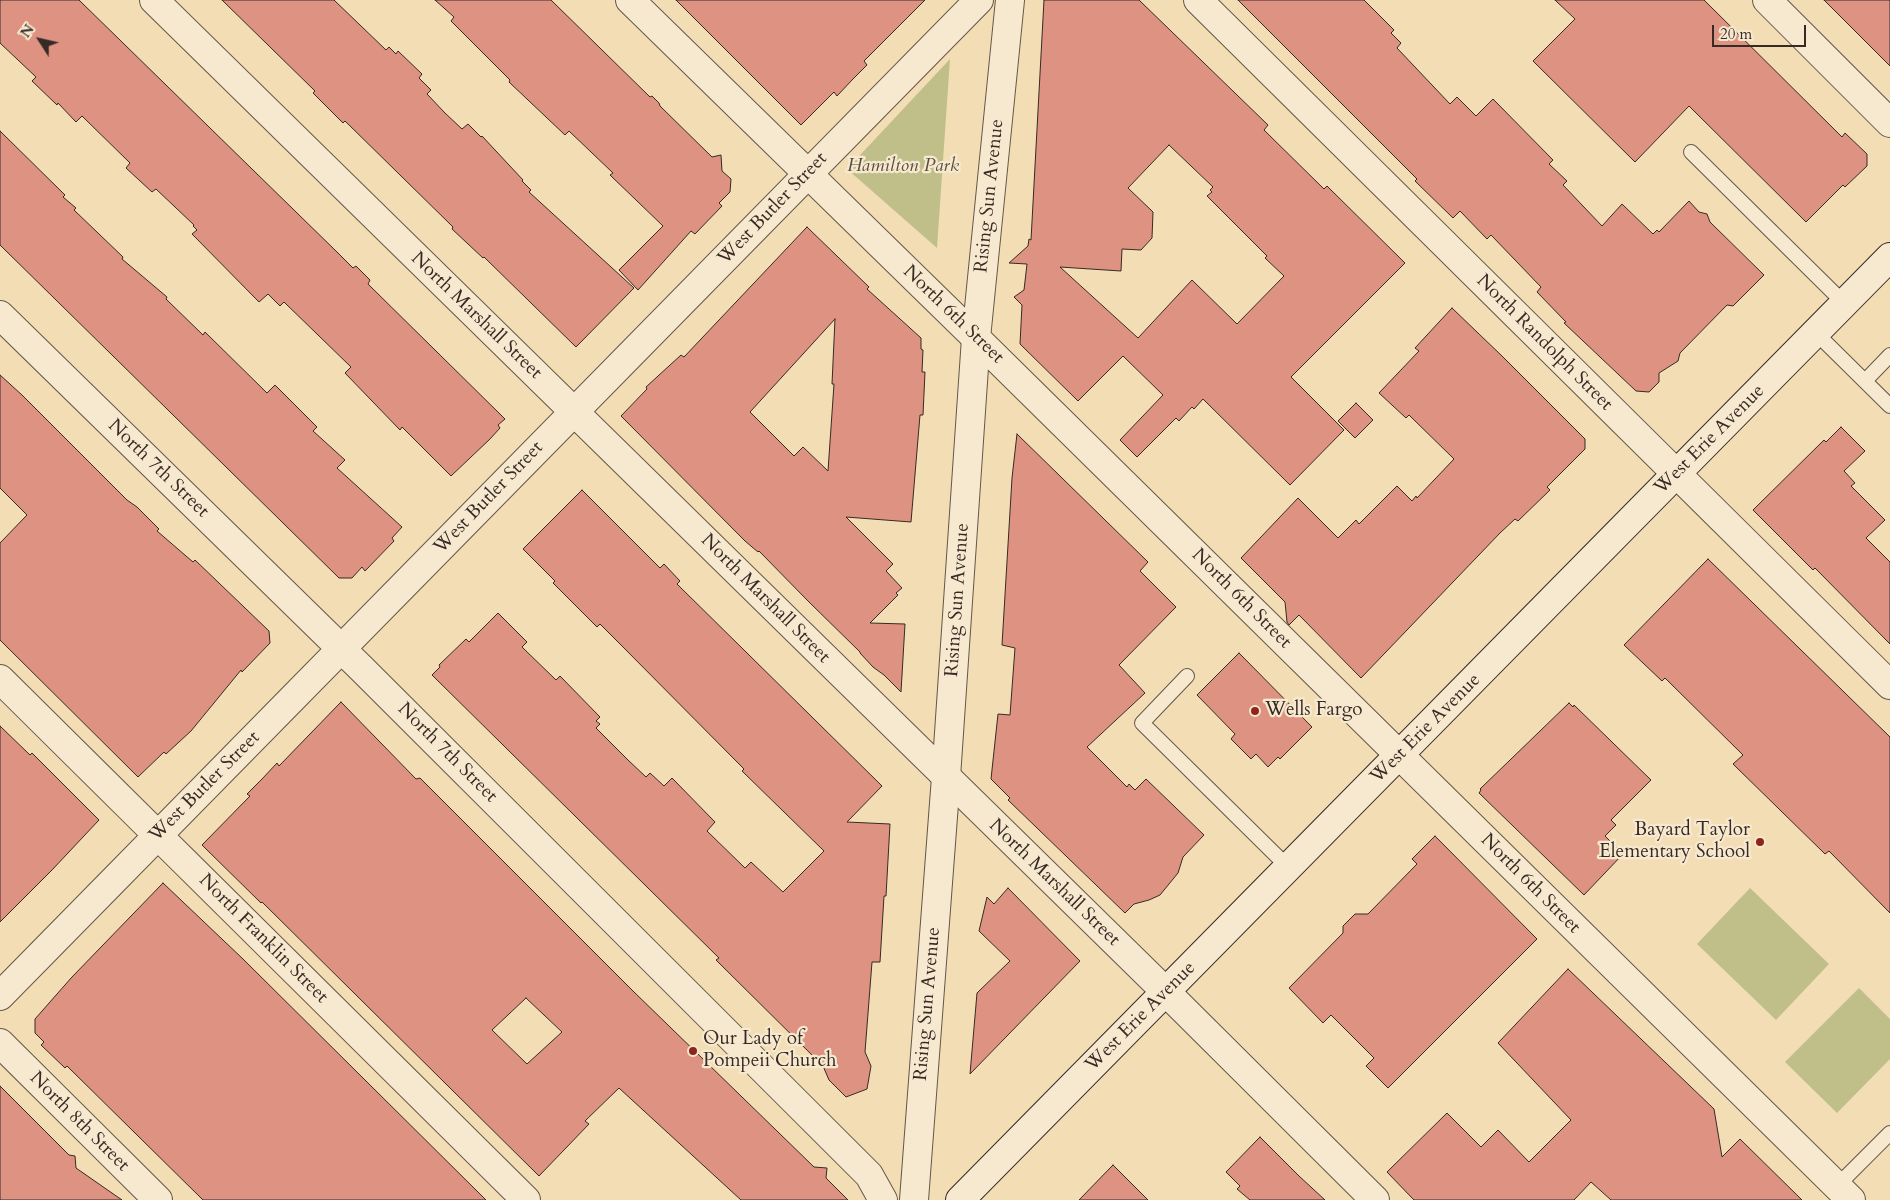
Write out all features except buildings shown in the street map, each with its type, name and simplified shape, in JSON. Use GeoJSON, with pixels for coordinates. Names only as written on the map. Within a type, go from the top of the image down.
{"type":"FeatureCollection","features":[{"type":"Feature","properties":{"kind":"street","name":"North Marshall Street"},"geometry":{"type":"LineString","coordinates":[[154,0],[1166,992],[1375,1200]]}},
{"type":"Feature","properties":{"kind":"street","name":"North 6th Street"},"geometry":{"type":"LineString","coordinates":[[630,0],[1844,1193]]}},
{"type":"Feature","properties":{"kind":"street","name":"West Butler Street"},"geometry":{"type":"LineString","coordinates":[[0,996],[979,0]]}},
{"type":"Feature","properties":{"kind":"street","name":"Rising Sun Avenue"},"geometry":{"type":"LineString","coordinates":[[914,1200],[946,777],[976,338],[1010,0]]}},
{"type":"Feature","properties":{"kind":"street","name":"North Randolph Street"},"geometry":{"type":"LineString","coordinates":[[1198,0],[1890,685]]}},
{"type":"Feature","properties":{"kind":"street"},"geometry":{"type":"LineString","coordinates":[[1767,0],[1890,123]]}},
{"type":"Feature","properties":{"kind":"street","name":"West Erie Avenue"},"geometry":{"type":"LineString","coordinates":[[960,1200],[1890,258]]}},
{"type":"Feature","properties":{"kind":"street","name":"North 7th Street"},"geometry":{"type":"LineString","coordinates":[[0,316],[341,649],[869,1175],[882,1200]]}},
{"type":"Feature","properties":{"kind":"street","name":"North Franklin Street"},"geometry":{"type":"LineString","coordinates":[[0,679],[526,1200]]}},
{"type":"Feature","properties":{"kind":"street","name":"North 8th Street"},"geometry":{"type":"LineString","coordinates":[[0,1043],[158,1200]]}},
{"type":"Feature","properties":{"kind":"lane"},"geometry":{"type":"LineString","coordinates":[[1691,152],[1844,304]]}},
{"type":"Feature","properties":{"kind":"lane"},"geometry":{"type":"LineString","coordinates":[[1816,332],[1889,402]]}},
{"type":"Feature","properties":{"kind":"lane"},"geometry":{"type":"LineString","coordinates":[[1865,381],[1890,355]]}},
{"type":"Feature","properties":{"kind":"lane"},"geometry":{"type":"LineString","coordinates":[[1187,676],[1142,723],[1289,868]]}},
{"type":"Feature","properties":{"kind":"lane"},"geometry":{"type":"LineString","coordinates":[[1844,1193],[1890,1133]]}},
{"type":"Feature","properties":{"kind":"green space","name":"Hamilton Park"},"geometry":{"type":"Polygon","coordinates":[[[950,59],[937,248],[847,169],[950,59]]]}},
{"type":"Feature","properties":{"kind":"green space"},"geometry":{"type":"Polygon","coordinates":[[[1750,888],[1829,964],[1776,1020],[1697,944],[1750,888]]]}},
{"type":"Feature","properties":{"kind":"green space"},"geometry":{"type":"Polygon","coordinates":[[[1859,988],[1890,1019],[1890,1059],[1837,1113],[1785,1062],[1859,988]]]}},
{"type":"Feature","properties":{"kind":"place","name":"Wells Fargo"},"geometry":{"type":"Point","coordinates":[1255,711]}},
{"type":"Feature","properties":{"kind":"place","name":"Bayard Taylor Elementary School"},"geometry":{"type":"Point","coordinates":[1760,842]}},
{"type":"Feature","properties":{"kind":"place","name":"Our Lady of Pompeii Church"},"geometry":{"type":"Point","coordinates":[693,1051]}}]}
